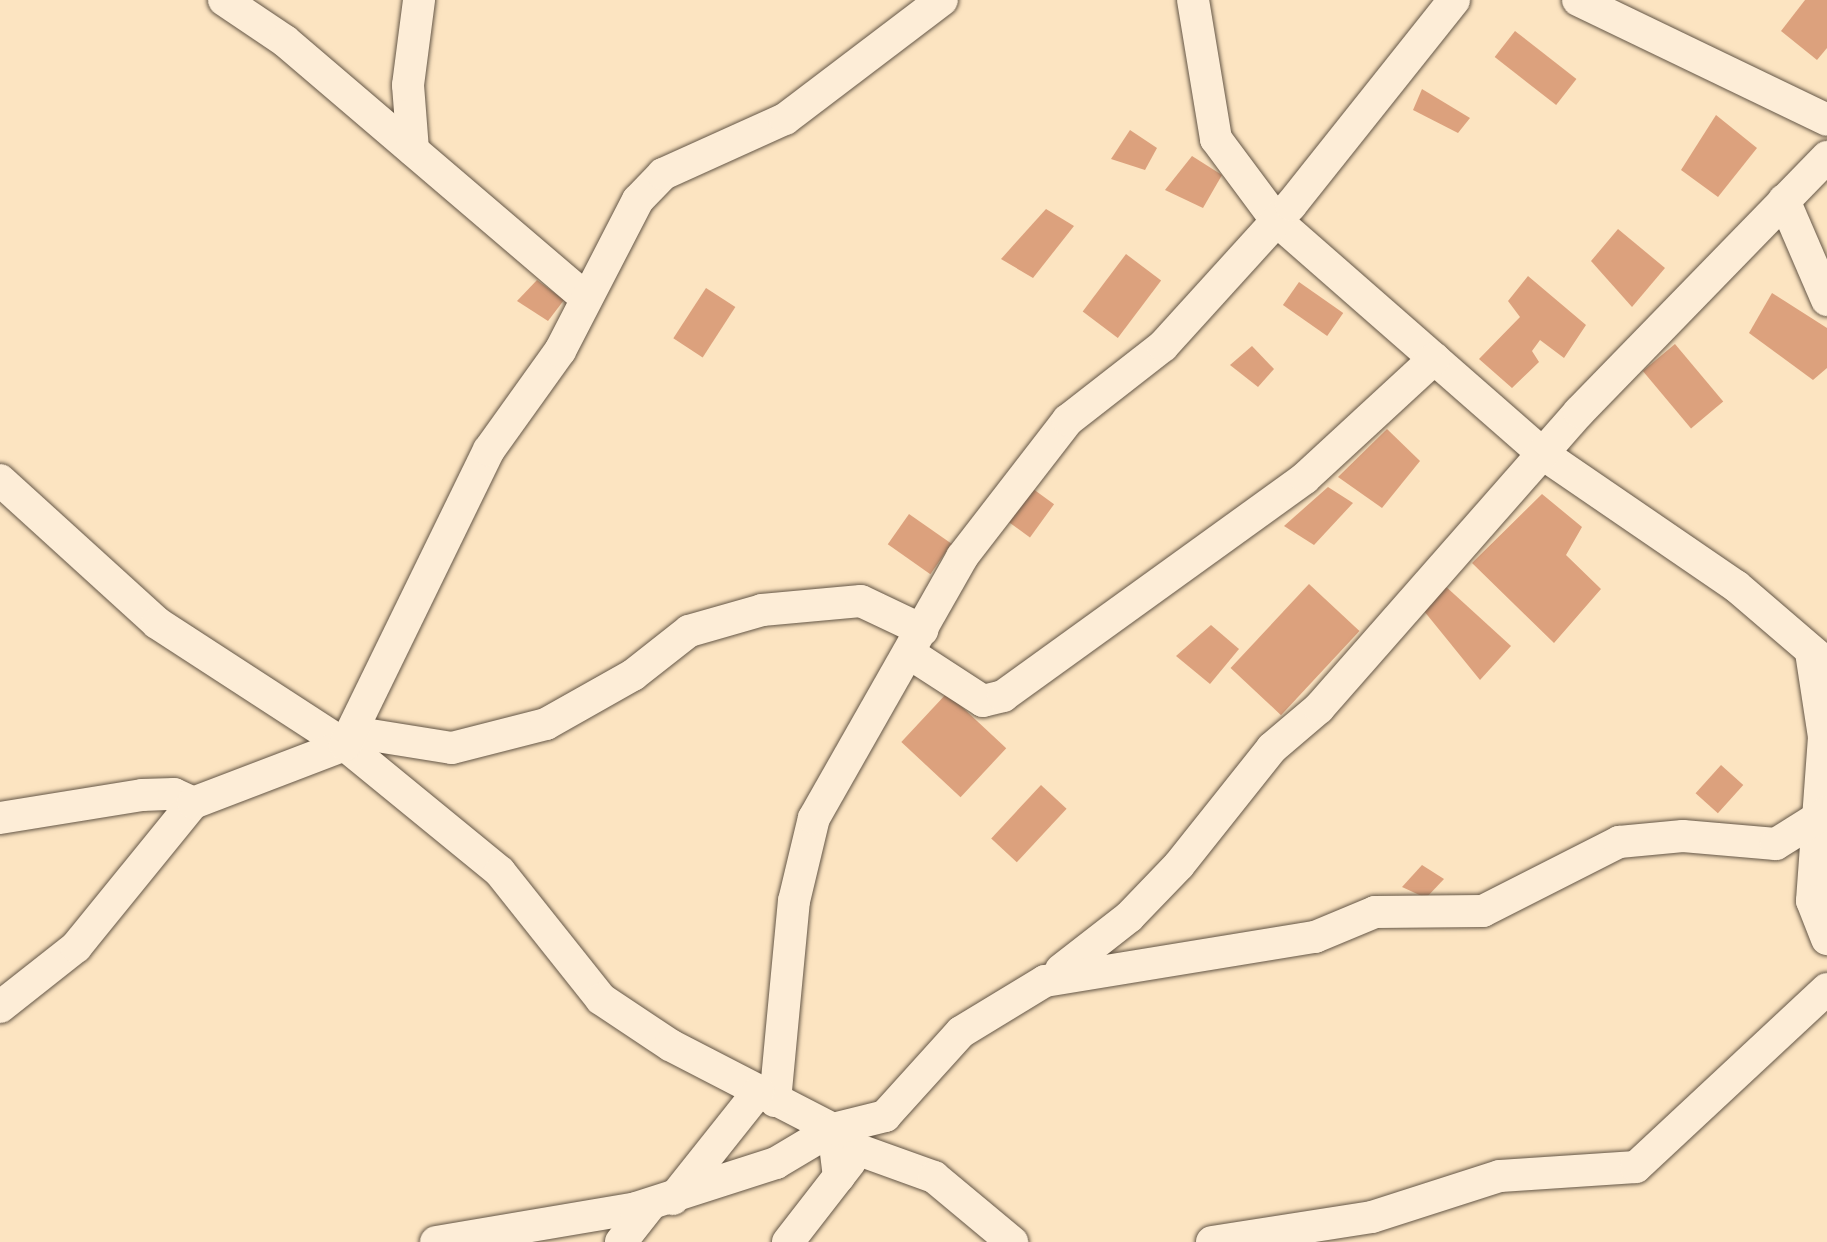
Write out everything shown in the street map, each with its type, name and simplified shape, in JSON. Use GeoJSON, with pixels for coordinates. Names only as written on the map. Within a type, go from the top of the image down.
{"type":"FeatureCollection","features":[{"type":"Feature","properties":{"kind":"street"},"geometry":{"type":"LineString","coordinates":[[224,0],[285,41],[585,297]]}},
{"type":"Feature","properties":{"kind":"street"},"geometry":{"type":"LineString","coordinates":[[413,150],[408,85],[419,0]]}},
{"type":"Feature","properties":{"kind":"street"},"geometry":{"type":"LineString","coordinates":[[349,738],[489,450],[560,351],[585,297],[638,200],[663,174],[785,119],[942,0]]}},
{"type":"Feature","properties":{"kind":"street"},"geometry":{"type":"LineString","coordinates":[[1193,0],[1216,139],[1277,221],[1543,454],[1736,586],[1819,658],[1824,737],[1821,816],[1812,901],[1827,939]]}},
{"type":"Feature","properties":{"kind":"street"},"geometry":{"type":"LineString","coordinates":[[621,1242],[766,1097],[802,856],[814,818],[986,521],[1068,420],[1163,346],[1277,221],[1454,0]]}},
{"type":"Feature","properties":{"kind":"street"},"geometry":{"type":"LineString","coordinates":[[1578,0],[1822,106]]}},
{"type":"Feature","properties":{"kind":"street"},"geometry":{"type":"LineString","coordinates":[[788,1242],[885,1116],[961,1032],[1045,981],[1119,926],[1179,865],[1272,748],[1319,708],[1543,454],[1827,157]]}},
{"type":"Feature","properties":{"kind":"street"},"geometry":{"type":"LineString","coordinates":[[1784,200],[1827,300]]}},
{"type":"Feature","properties":{"kind":"street"},"geometry":{"type":"LineString","coordinates":[[0,1007],[76,947],[193,803],[349,738],[452,748],[546,724],[633,675],[689,631],[762,610],[861,601],[915,642],[983,701],[1003,696],[1305,478],[1434,359]]}},
{"type":"Feature","properties":{"kind":"street"},"geometry":{"type":"LineString","coordinates":[[0,480],[157,623],[349,738],[500,872],[601,999],[766,1097],[833,1129]]}},
{"type":"Feature","properties":{"kind":"street"},"geometry":{"type":"LineString","coordinates":[[0,818],[142,795],[174,794],[193,803]]}},
{"type":"Feature","properties":{"kind":"street"},"geometry":{"type":"LineString","coordinates":[[1045,981],[1315,937],[1375,912],[1483,911],[1634,838],[1776,844],[1821,816]]}},
{"type":"Feature","properties":{"kind":"street"},"geometry":{"type":"LineString","coordinates":[[1212,1242],[1372,1217],[1500,1176],[1636,1167],[1827,989]]}},
{"type":"Feature","properties":{"kind":"street"},"geometry":{"type":"LineString","coordinates":[[436,1242],[662,1201],[776,1163],[833,1129],[885,1116]]}},
{"type":"Feature","properties":{"kind":"street"},"geometry":{"type":"LineString","coordinates":[[833,1129],[839,1177]]}},
{"type":"Feature","properties":{"kind":"street"},"geometry":{"type":"LineString","coordinates":[[859,1150],[934,1177],[1012,1242]]}},
{"type":"Feature","properties":{"kind":"building"},"geometry":{"type":"Polygon","coordinates":[[[1805,0],[1827,0],[1827,48],[1817,60],[1781,31],[1805,0]]]}},
{"type":"Feature","properties":{"kind":"building"},"geometry":{"type":"Polygon","coordinates":[[[1515,31],[1576,79],[1556,105],[1495,57],[1515,31]]]}},
{"type":"Feature","properties":{"kind":"building"},"geometry":{"type":"Polygon","coordinates":[[[1422,89],[1470,118],[1458,133],[1413,110],[1422,89]]]}},
{"type":"Feature","properties":{"kind":"building"},"geometry":{"type":"Polygon","coordinates":[[[1716,115],[1757,148],[1718,197],[1681,170],[1716,115]]]}},
{"type":"Feature","properties":{"kind":"building"},"geometry":{"type":"Polygon","coordinates":[[[1130,130],[1157,148],[1145,170],[1111,159],[1130,130]]]}},
{"type":"Feature","properties":{"kind":"building"},"geometry":{"type":"Polygon","coordinates":[[[1192,156],[1222,175],[1203,208],[1165,190],[1192,156]]]}},
{"type":"Feature","properties":{"kind":"building"},"geometry":{"type":"Polygon","coordinates":[[[1046,209],[1074,226],[1033,278],[1001,259],[1046,209]]]}},
{"type":"Feature","properties":{"kind":"building"},"geometry":{"type":"Polygon","coordinates":[[[1618,229],[1665,268],[1632,307],[1591,261],[1618,229]]]}},
{"type":"Feature","properties":{"kind":"building"},"geometry":{"type":"Polygon","coordinates":[[[1126,254],[1161,280],[1118,338],[1083,312],[1126,254]]]}},
{"type":"Feature","properties":{"kind":"building"},"geometry":{"type":"Polygon","coordinates":[[[1528,276],[1586,325],[1564,358],[1540,340],[1532,351],[1539,362],[1512,388],[1479,359],[1520,317],[1508,301],[1528,276]]]}},
{"type":"Feature","properties":{"kind":"building"},"geometry":{"type":"Polygon","coordinates":[[[537,280],[564,300],[548,321],[517,301],[537,280]]]}},
{"type":"Feature","properties":{"kind":"building"},"geometry":{"type":"Polygon","coordinates":[[[1299,282],[1343,313],[1327,336],[1283,305],[1299,282]]]}},
{"type":"Feature","properties":{"kind":"building"},"geometry":{"type":"Polygon","coordinates":[[[706,288],[735,307],[703,357],[673,338],[706,288]]]}},
{"type":"Feature","properties":{"kind":"building"},"geometry":{"type":"Polygon","coordinates":[[[1772,293],[1827,328],[1827,368],[1813,380],[1749,333],[1772,293]]]}},
{"type":"Feature","properties":{"kind":"building"},"geometry":{"type":"Polygon","coordinates":[[[1675,344],[1723,401],[1691,428],[1643,371],[1675,344]]]}},
{"type":"Feature","properties":{"kind":"building"},"geometry":{"type":"Polygon","coordinates":[[[1252,346],[1274,369],[1258,387],[1230,365],[1252,346]]]}},
{"type":"Feature","properties":{"kind":"building"},"geometry":{"type":"Polygon","coordinates":[[[1387,429],[1420,461],[1382,508],[1338,477],[1387,429]]]}},
{"type":"Feature","properties":{"kind":"building"},"geometry":{"type":"Polygon","coordinates":[[[1029,486],[1054,504],[1030,537],[1005,519],[1029,486]]]}},
{"type":"Feature","properties":{"kind":"building"},"geometry":{"type":"Polygon","coordinates":[[[1328,487],[1353,503],[1314,545],[1284,526],[1328,487]]]}},
{"type":"Feature","properties":{"kind":"building"},"geometry":{"type":"Polygon","coordinates":[[[1542,494],[1582,527],[1566,555],[1601,589],[1554,643],[1472,563],[1542,494]]]}},
{"type":"Feature","properties":{"kind":"building"},"geometry":{"type":"Polygon","coordinates":[[[909,514],[952,544],[930,574],[888,544],[909,514]]]}},
{"type":"Feature","properties":{"kind":"building"},"geometry":{"type":"Polygon","coordinates":[[[1309,584],[1359,631],[1281,715],[1231,668],[1309,584]]]}},
{"type":"Feature","properties":{"kind":"building"},"geometry":{"type":"Polygon","coordinates":[[[1443,584],[1511,646],[1480,680],[1424,611],[1443,584]]]}},
{"type":"Feature","properties":{"kind":"building"},"geometry":{"type":"Polygon","coordinates":[[[1211,625],[1239,649],[1210,684],[1176,656],[1211,625]]]}},
{"type":"Feature","properties":{"kind":"building"},"geometry":{"type":"Polygon","coordinates":[[[947,693],[1006,748],[961,797],[901,742],[947,693]]]}},
{"type":"Feature","properties":{"kind":"building"},"geometry":{"type":"Polygon","coordinates":[[[1721,765],[1743,785],[1718,813],[1696,793],[1721,765]]]}},
{"type":"Feature","properties":{"kind":"building"},"geometry":{"type":"Polygon","coordinates":[[[1041,785],[1067,809],[1017,862],[991,838],[1041,785]]]}},
{"type":"Feature","properties":{"kind":"building"},"geometry":{"type":"Polygon","coordinates":[[[1422,865],[1444,879],[1426,898],[1402,887],[1422,865]]]}}]}
